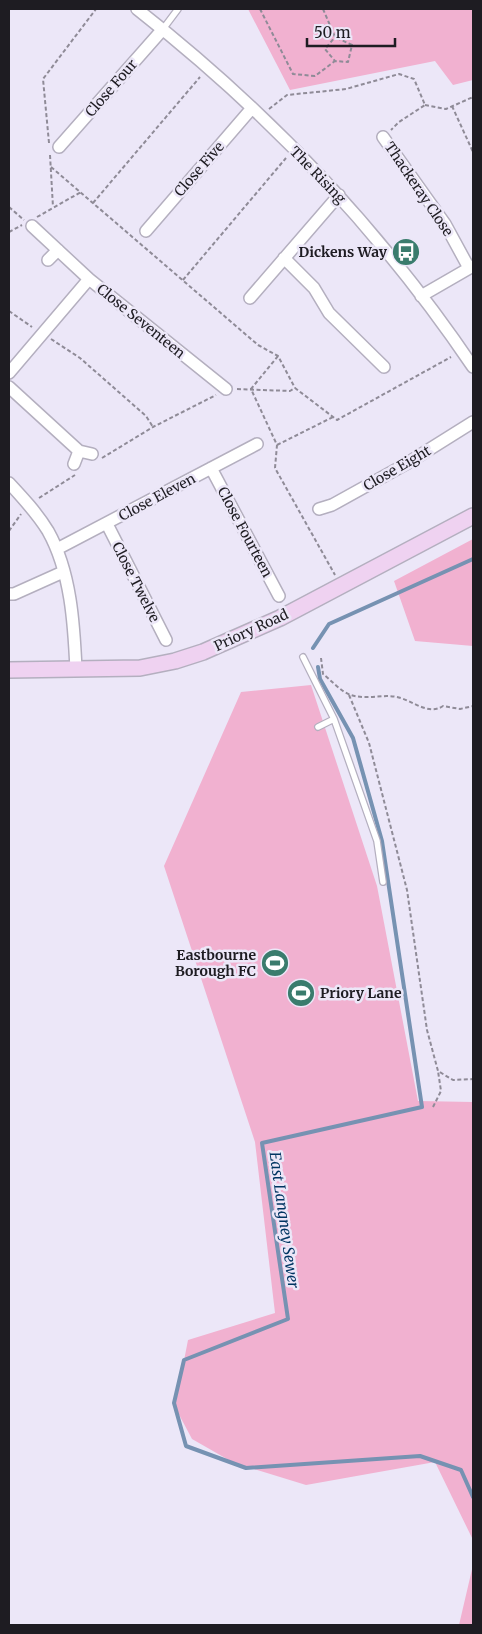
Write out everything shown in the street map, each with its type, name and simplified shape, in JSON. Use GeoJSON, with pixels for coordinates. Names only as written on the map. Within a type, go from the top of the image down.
{"type":"FeatureCollection","features":[{"type":"Feature","properties":{"kind":"street","name":"The Rising"},"geometry":{"type":"LineString","coordinates":[[137,9],[163,29],[256,112],[339,195],[421,296],[473,367]]}},
{"type":"Feature","properties":{"kind":"street","name":"Close Four"},"geometry":{"type":"LineString","coordinates":[[59,147],[163,29]]}},
{"type":"Feature","properties":{"kind":"street","name":"Close Five"},"geometry":{"type":"LineString","coordinates":[[146,230],[256,112]]}},
{"type":"Feature","properties":{"kind":"street","name":"Thackeray Close"},"geometry":{"type":"LineString","coordinates":[[383,137],[445,224],[471,267]]}},
{"type":"Feature","properties":{"kind":"street"},"geometry":{"type":"LineString","coordinates":[[250,298],[339,195]]}},
{"type":"Feature","properties":{"kind":"street","name":"Close Seventeen"},"geometry":{"type":"LineString","coordinates":[[32,226],[89,278],[226,389]]}},
{"type":"Feature","properties":{"kind":"street"},"geometry":{"type":"LineString","coordinates":[[48,260],[58,250]]}},
{"type":"Feature","properties":{"kind":"street"},"geometry":{"type":"LineString","coordinates":[[284,258],[314,288],[329,313],[384,366]]}},
{"type":"Feature","properties":{"kind":"street"},"geometry":{"type":"LineString","coordinates":[[421,296],[471,267]]}},
{"type":"Feature","properties":{"kind":"street"},"geometry":{"type":"LineString","coordinates":[[9,372],[89,278]]}},
{"type":"Feature","properties":{"kind":"street"},"geometry":{"type":"LineString","coordinates":[[9,388],[79,451],[93,459]]}},
{"type":"Feature","properties":{"kind":"street","name":"Close Eight"},"geometry":{"type":"LineString","coordinates":[[319,509],[332,505],[406,464],[473,422]]}},
{"type":"Feature","properties":{"kind":"street","name":"Close Eleven"},"geometry":{"type":"LineString","coordinates":[[57,549],[257,444]]}},
{"type":"Feature","properties":{"kind":"street"},"geometry":{"type":"LineString","coordinates":[[76,469],[79,451]]}},
{"type":"Feature","properties":{"kind":"street","name":"Close Fourteen"},"geometry":{"type":"LineString","coordinates":[[211,468],[279,596]]}},
{"type":"Feature","properties":{"kind":"street"},"geometry":{"type":"LineString","coordinates":[[9,483],[28,504],[47,530],[57,549],[74,619],[76,670]]}},
{"type":"Feature","properties":{"kind":"street","name":"Priory Road"},"geometry":{"type":"LineString","coordinates":[[9,670],[140,668],[175,661],[203,652],[280,618],[473,516]]}},
{"type":"Feature","properties":{"kind":"street","name":"Close Twelve"},"geometry":{"type":"LineString","coordinates":[[107,524],[166,640]]}},
{"type":"Feature","properties":{"kind":"street"},"geometry":{"type":"LineString","coordinates":[[9,594],[14,594],[63,572]]}},
{"type":"Feature","properties":{"kind":"lane"},"geometry":{"type":"LineString","coordinates":[[163,29],[178,9]]}},
{"type":"Feature","properties":{"kind":"lane"},"geometry":{"type":"LineString","coordinates":[[303,657],[334,719],[377,840],[383,882]]}},
{"type":"Feature","properties":{"kind":"lane"},"geometry":{"type":"LineString","coordinates":[[318,727],[334,719]]}},
{"type":"Feature","properties":{"kind":"path"},"geometry":{"type":"LineString","coordinates":[[81,192],[54,208],[43,79],[96,9]]}},
{"type":"Feature","properties":{"kind":"path"},"geometry":{"type":"LineString","coordinates":[[260,9],[292,74],[315,76],[335,60]]}},
{"type":"Feature","properties":{"kind":"path"},"geometry":{"type":"LineString","coordinates":[[323,9],[335,37],[352,45],[348,62],[335,60],[324,49],[335,37]]}},
{"type":"Feature","properties":{"kind":"path"},"geometry":{"type":"LineString","coordinates":[[93,203],[208,68]]}},
{"type":"Feature","properties":{"kind":"path"},"geometry":{"type":"LineString","coordinates":[[256,112],[287,95],[346,89],[398,74],[414,79],[425,105]]}},
{"type":"Feature","properties":{"kind":"path"},"geometry":{"type":"LineString","coordinates":[[383,137],[399,122],[425,105],[446,109],[473,97]]}},
{"type":"Feature","properties":{"kind":"path"},"geometry":{"type":"LineString","coordinates":[[452,106],[473,152]]}},
{"type":"Feature","properties":{"kind":"path"},"geometry":{"type":"LineString","coordinates":[[183,280],[294,149]]}},
{"type":"Feature","properties":{"kind":"path"},"geometry":{"type":"LineString","coordinates":[[51,167],[258,345],[278,356],[295,388],[337,420],[462,351]]}},
{"type":"Feature","properties":{"kind":"path"},"geometry":{"type":"LineString","coordinates":[[9,207],[32,226]]}},
{"type":"Feature","properties":{"kind":"path"},"geometry":{"type":"LineString","coordinates":[[9,311],[80,358],[146,416],[152,427]]}},
{"type":"Feature","properties":{"kind":"path"},"geometry":{"type":"LineString","coordinates":[[251,389],[278,356]]}},
{"type":"Feature","properties":{"kind":"path"},"geometry":{"type":"LineString","coordinates":[[93,459],[226,389],[290,391],[295,388]]}},
{"type":"Feature","properties":{"kind":"path"},"geometry":{"type":"LineString","coordinates":[[251,389],[277,445],[275,468],[340,585]]}},
{"type":"Feature","properties":{"kind":"path"},"geometry":{"type":"LineString","coordinates":[[277,445],[333,417]]}},
{"type":"Feature","properties":{"kind":"path"},"geometry":{"type":"LineString","coordinates":[[9,531],[28,504],[76,469]]}},
{"type":"Feature","properties":{"kind":"path"},"geometry":{"type":"LineString","coordinates":[[321,658],[323,674],[349,695],[369,743],[406,890],[427,1030],[438,1071],[441,1091],[432,1107]]}},
{"type":"Feature","properties":{"kind":"path"},"geometry":{"type":"LineString","coordinates":[[349,695],[395,697],[412,702],[422,708],[438,710],[443,706],[460,709],[473,706]]}},
{"type":"Feature","properties":{"kind":"path"},"geometry":{"type":"LineString","coordinates":[[438,1071],[452,1080],[473,1078]]}},
{"type":"Feature","properties":{"kind":"shaded area"},"geometry":{"type":"Polygon","coordinates":[[[248,9],[473,9],[473,80],[453,85],[435,61],[290,90],[248,9]]]}},
{"type":"Feature","properties":{"kind":"shaded area"},"geometry":{"type":"Polygon","coordinates":[[[473,539],[473,646],[415,641],[394,581],[473,539]]]}},
{"type":"Feature","properties":{"kind":"shaded area"},"geometry":{"type":"Polygon","coordinates":[[[311,685],[377,886],[418,1101],[473,1102],[473,1540],[435,1462],[306,1485],[234,1463],[192,1439],[175,1407],[188,1340],[275,1313],[255,1142],[164,866],[241,692],[311,685]]]}},
{"type":"Feature","properties":{"kind":"shaded area"},"geometry":{"type":"Polygon","coordinates":[[[473,1565],[473,1625],[459,1625],[473,1565]]]}},
{"type":"Feature","properties":{"kind":"waterway","name":"East Langney Sewer"},"geometry":{"type":"LineString","coordinates":[[313,648],[329,624],[473,559]]}},
{"type":"Feature","properties":{"kind":"waterway","name":"East Langney Sewer"},"geometry":{"type":"LineString","coordinates":[[318,667],[320,679],[353,738],[382,841],[422,1107],[262,1143],[288,1319],[184,1360],[174,1403],[186,1446],[246,1468],[420,1456],[461,1470],[473,1497]]}},
{"type":"Feature","properties":{"kind":"place","name":"Dickens Way"},"geometry":{"type":"Point","coordinates":[406,252]}},
{"type":"Feature","properties":{"kind":"place","name":"Eastbourne Borough FC"},"geometry":{"type":"Point","coordinates":[275,963]}},
{"type":"Feature","properties":{"kind":"place","name":"Priory Lane"},"geometry":{"type":"Point","coordinates":[301,993]}}]}
